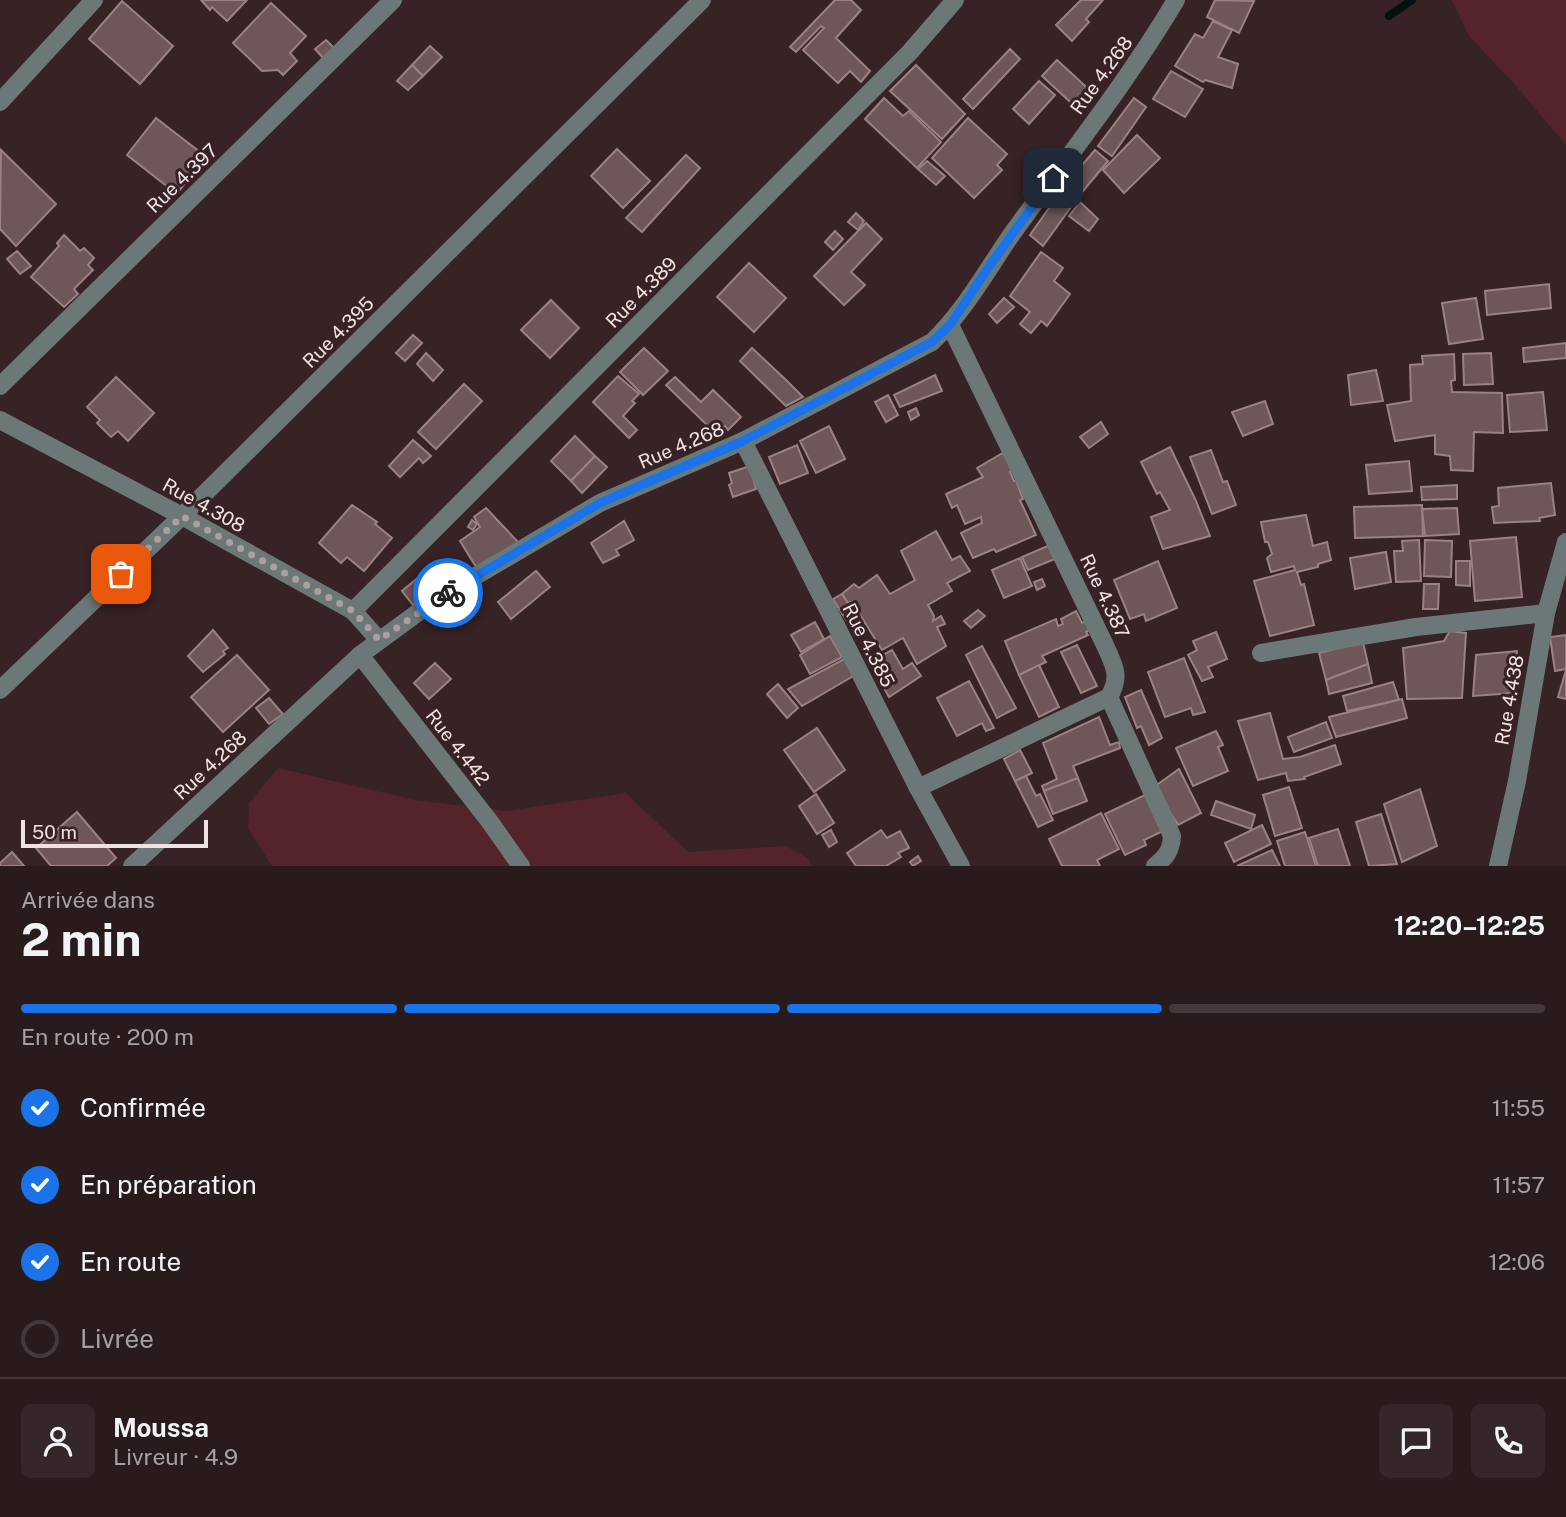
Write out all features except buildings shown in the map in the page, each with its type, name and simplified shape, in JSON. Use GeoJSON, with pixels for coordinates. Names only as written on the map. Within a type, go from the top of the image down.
{"type":"FeatureCollection","features":[{"type":"Feature","properties":{"kind":"street"},"geometry":{"type":"LineString","coordinates":[[0,102],[94,0]]}},
{"type":"Feature","properties":{"kind":"street","name":"Rue 4.397"},"geometry":{"type":"LineString","coordinates":[[0,386],[393,0]]}},
{"type":"Feature","properties":{"kind":"street","name":"Rue 4.395"},"geometry":{"type":"LineString","coordinates":[[0,690],[182,516],[702,0]]}},
{"type":"Feature","properties":{"kind":"street","name":"Rue 4.389"},"geometry":{"type":"LineString","coordinates":[[353,611],[910,52],[956,0]]}},
{"type":"Feature","properties":{"kind":"street","name":"Rue 4.268"},"geometry":{"type":"LineString","coordinates":[[132,866],[360,655],[435,600],[600,503],[743,441],[932,342],[950,325],[990,265],[1148,47],[1176,0]]}},
{"type":"Feature","properties":{"kind":"street","name":"Rue 4.387"},"geometry":{"type":"LineString","coordinates":[[950,325],[1104,643],[1117,674],[1109,697]]}},
{"type":"Feature","properties":{"kind":"street","name":"Rue 4.308"},"geometry":{"type":"LineString","coordinates":[[0,420],[182,516],[353,611],[379,640]]}},
{"type":"Feature","properties":{"kind":"street","name":"Rue 4.385"},"geometry":{"type":"LineString","coordinates":[[743,441],[918,788],[961,866]]}},
{"type":"Feature","properties":{"kind":"street","name":"Rue 4.438"},"geometry":{"type":"LineString","coordinates":[[1498,866],[1517,781],[1546,613],[1566,542]]}},
{"type":"Feature","properties":{"kind":"street"},"geometry":{"type":"LineString","coordinates":[[1261,653],[1416,627],[1546,613]]}},
{"type":"Feature","properties":{"kind":"street","name":"Rue 4.442"},"geometry":{"type":"LineString","coordinates":[[360,655],[521,866]]}},
{"type":"Feature","properties":{"kind":"street"},"geometry":{"type":"LineString","coordinates":[[918,788],[1109,697],[1172,836],[1167,856],[1155,866]]}},
{"type":"Feature","properties":{"kind":"shaded area"},"geometry":{"type":"Polygon","coordinates":[[[1452,0],[1566,0],[1566,145],[1469,36],[1452,0]]]}},
{"type":"Feature","properties":{"kind":"shaded area"},"geometry":{"type":"Polygon","coordinates":[[[278,768],[415,800],[506,811],[626,793],[688,852],[786,846],[808,858],[812,866],[272,866],[248,829],[249,803],[278,768]]]}},
{"type":"Feature","properties":{"kind":"waterway"},"geometry":{"type":"LineString","coordinates":[[1389,16],[1412,0]]}},
{"type":"Feature","properties":{"kind":"way so far"},"geometry":{"type":"LineString","coordinates":[[121,574],[182,516],[353,611],[379,640],[448,593]]}},
{"type":"Feature","properties":{"kind":"route"},"geometry":{"type":"LineString","coordinates":[[448,593],[600,503],[743,441],[932,342],[950,325],[1053,178]]}}]}
